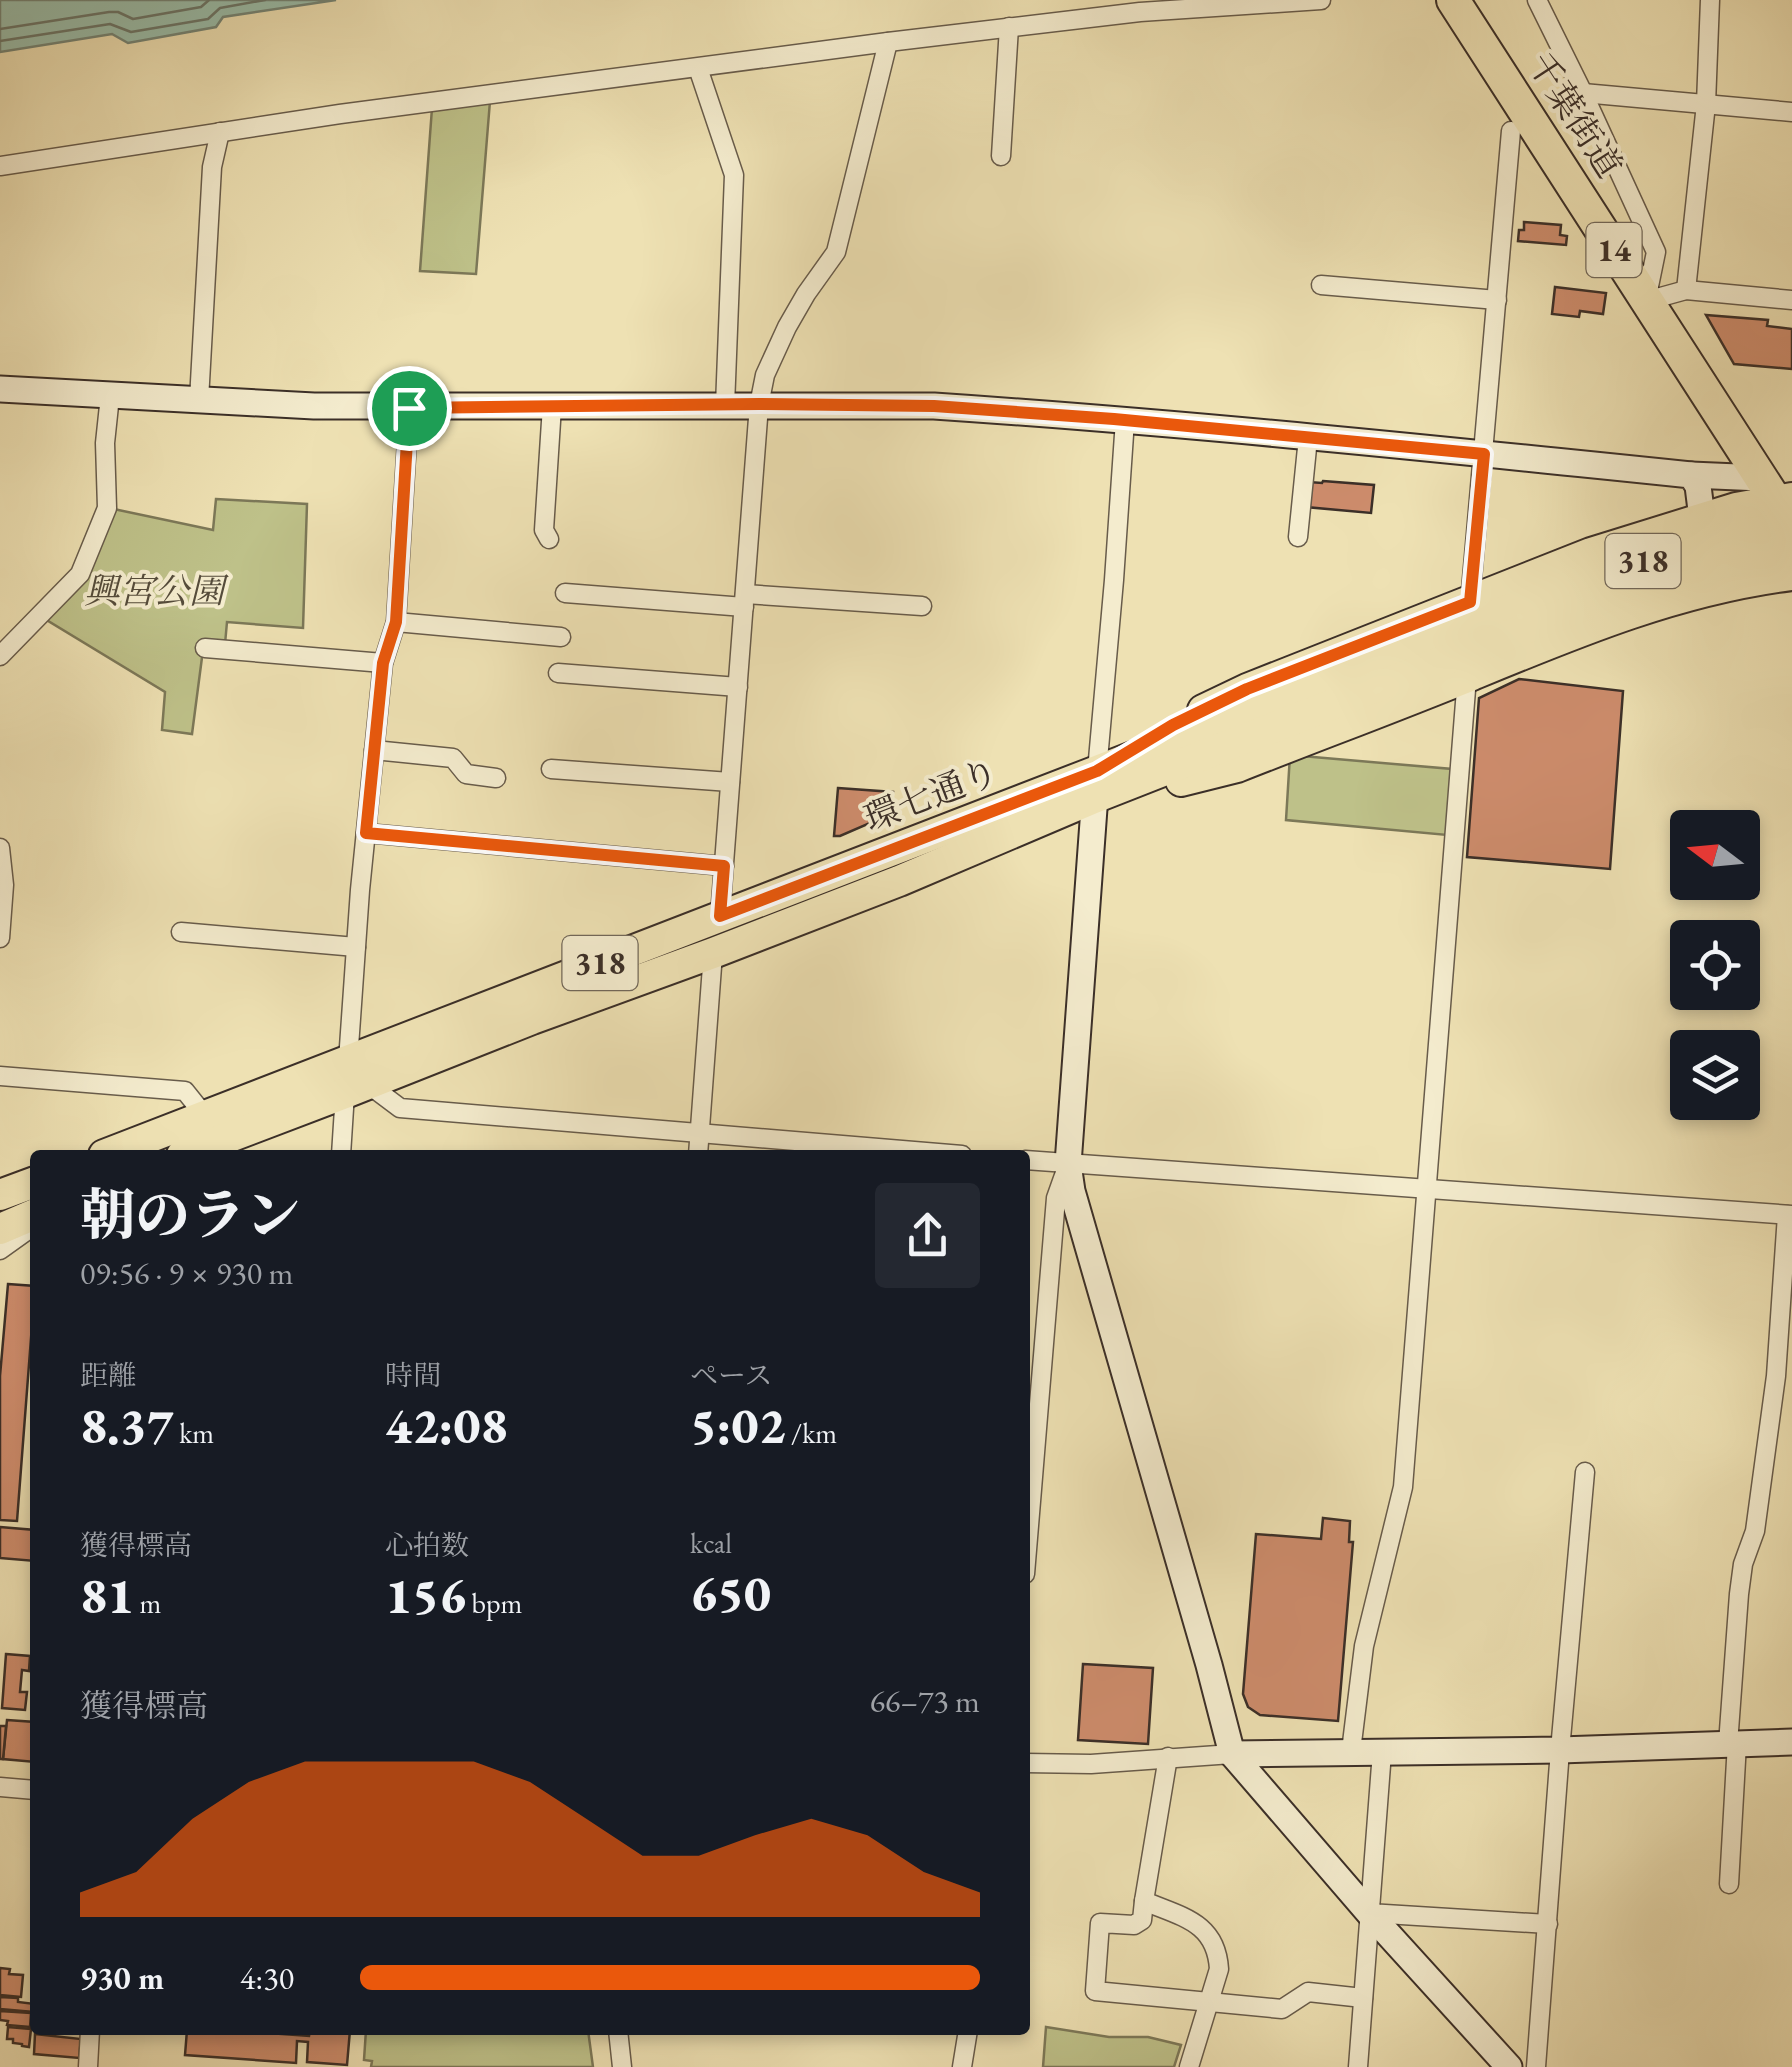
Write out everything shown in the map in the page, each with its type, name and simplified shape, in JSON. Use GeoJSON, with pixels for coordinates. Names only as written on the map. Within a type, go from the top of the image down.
{"type":"FeatureCollection","features":[{"type":"Feature","properties":{"kind":"highway","name":"千葉街道"},"geometry":{"type":"LineString","coordinates":[[1453,0],[1782,506]]}},
{"type":"Feature","properties":{"kind":"main road"},"geometry":{"type":"LineString","coordinates":[[1095,785],[1173,725],[1247,689],[1592,552],[1702,518],[1782,506]]}},
{"type":"Feature","properties":{"kind":"main road","name":"環七通り"},"geometry":{"type":"LineString","coordinates":[[117,1150],[720,916],[1095,785],[1503,624],[1597,575],[1734,535],[1782,506]]}},
{"type":"Feature","properties":{"kind":"main road","name":"環七通り"},"geometry":{"type":"LineString","coordinates":[[1503,624],[1740,559],[1792,551]]}},
{"type":"Feature","properties":{"kind":"main road"},"geometry":{"type":"LineString","coordinates":[[1095,785],[1178,782],[1237,767],[1650,605],[1792,574]]}},
{"type":"Feature","properties":{"kind":"main road","name":"環七通り"},"geometry":{"type":"LineString","coordinates":[[195,1150],[899,881],[1095,785]]}},
{"type":"Feature","properties":{"kind":"main road"},"geometry":{"type":"LineString","coordinates":[[0,1195],[30,1183]]}},
{"type":"Feature","properties":{"kind":"main road"},"geometry":{"type":"LineString","coordinates":[[0,1228],[30,1216]]}},
{"type":"Feature","properties":{"kind":"street"},"geometry":{"type":"LineString","coordinates":[[0,166],[568,83],[888,42],[1140,12],[1322,0]]}},
{"type":"Feature","properties":{"kind":"street"},"geometry":{"type":"LineString","coordinates":[[1537,0],[1656,252],[1646,301],[1686,290],[1792,300]]}},
{"type":"Feature","properties":{"kind":"street"},"geometry":{"type":"LineString","coordinates":[[1686,290],[1706,104],[1710,0]]}},
{"type":"Feature","properties":{"kind":"street"},"geometry":{"type":"LineString","coordinates":[[1001,156],[1009,27]]}},
{"type":"Feature","properties":{"kind":"street"},"geometry":{"type":"LineString","coordinates":[[720,916],[759,404],[765,374],[787,327],[836,252],[888,42]]}},
{"type":"Feature","properties":{"kind":"street"},"geometry":{"type":"LineString","coordinates":[[698,68],[734,175],[726,406]]}},
{"type":"Feature","properties":{"kind":"street"},"geometry":{"type":"LineString","coordinates":[[1583,93],[1792,112]]}},
{"type":"Feature","properties":{"kind":"street"},"geometry":{"type":"LineString","coordinates":[[1470,602],[1510,131]]}},
{"type":"Feature","properties":{"kind":"street"},"geometry":{"type":"LineString","coordinates":[[199,400],[212,167],[220,132]]}},
{"type":"Feature","properties":{"kind":"street"},"geometry":{"type":"LineString","coordinates":[[1321,285],[1497,300]]}},
{"type":"Feature","properties":{"kind":"street"},"geometry":{"type":"LineString","coordinates":[[0,388],[409,408],[934,406],[1125,420],[1691,475],[1782,506]]}},
{"type":"Feature","properties":{"kind":"street"},"geometry":{"type":"LineString","coordinates":[[0,656],[80,574],[107,508],[105,443],[110,396]]}},
{"type":"Feature","properties":{"kind":"street"},"geometry":{"type":"LineString","coordinates":[[549,538],[544,530],[552,406]]}},
{"type":"Feature","properties":{"kind":"street"},"geometry":{"type":"LineString","coordinates":[[348,1061],[383,663],[396,622],[409,408]]}},
{"type":"Feature","properties":{"kind":"street"},"geometry":{"type":"LineString","coordinates":[[1125,420],[1068,1164],[1072,1191],[1210,1664],[1232,1754],[1369,1913],[1510,2067]]}},
{"type":"Feature","properties":{"kind":"street"},"geometry":{"type":"LineString","coordinates":[[1298,537],[1308,438]]}},
{"type":"Feature","properties":{"kind":"street"},"geometry":{"type":"LineString","coordinates":[[1691,475],[1698,486],[1702,518]]}},
{"type":"Feature","properties":{"kind":"street"},"geometry":{"type":"LineString","coordinates":[[564,593],[922,606]]}},
{"type":"Feature","properties":{"kind":"street"},"geometry":{"type":"LineString","coordinates":[[396,622],[561,637]]}},
{"type":"Feature","properties":{"kind":"street"},"geometry":{"type":"LineString","coordinates":[[205,648],[383,663]]}},
{"type":"Feature","properties":{"kind":"street"},"geometry":{"type":"LineString","coordinates":[[558,673],[738,686]]}},
{"type":"Feature","properties":{"kind":"street"},"geometry":{"type":"LineString","coordinates":[[1351,1751],[1364,1646],[1403,1487],[1467,677]]}},
{"type":"Feature","properties":{"kind":"street"},"geometry":{"type":"LineString","coordinates":[[374,750],[453,758],[466,774],[496,778]]}},
{"type":"Feature","properties":{"kind":"street"},"geometry":{"type":"LineString","coordinates":[[551,769],[730,782]]}},
{"type":"Feature","properties":{"kind":"street"},"geometry":{"type":"LineString","coordinates":[[366,833],[724,866]]}},
{"type":"Feature","properties":{"kind":"street"},"geometry":{"type":"LineString","coordinates":[[0,848],[4,886],[0,938]]}},
{"type":"Feature","properties":{"kind":"street"},"geometry":{"type":"LineString","coordinates":[[180,932],[356,947]]}},
{"type":"Feature","properties":{"kind":"street"},"geometry":{"type":"LineString","coordinates":[[698,1150],[713,953]]}},
{"type":"Feature","properties":{"kind":"street"},"geometry":{"type":"LineString","coordinates":[[0,1076],[185,1091],[205,1116]]}},
{"type":"Feature","properties":{"kind":"street"},"geometry":{"type":"LineString","coordinates":[[341,1150],[357,1089],[400,1108],[905,1150]]}},
{"type":"Feature","properties":{"kind":"street"},"geometry":{"type":"LineString","coordinates":[[1030,1160],[1790,1215],[1787,1296],[1754,1531],[1739,1594],[1729,1884]]}},
{"type":"Feature","properties":{"kind":"street"},"geometry":{"type":"LineString","coordinates":[[1030,1513],[1056,1198],[1068,1164]]}},
{"type":"Feature","properties":{"kind":"street"},"geometry":{"type":"LineString","coordinates":[[0,1184],[30,1181]]}},
{"type":"Feature","properties":{"kind":"street"},"geometry":{"type":"LineString","coordinates":[[0,1250],[30,1228]]}},
{"type":"Feature","properties":{"kind":"street"},"geometry":{"type":"LineString","coordinates":[[1536,2067],[1585,1472]]}},
{"type":"Feature","properties":{"kind":"street"},"geometry":{"type":"LineString","coordinates":[[1030,1764],[1091,1764],[1232,1754],[1560,1750],[1792,1742]]}},
{"type":"Feature","properties":{"kind":"street"},"geometry":{"type":"LineString","coordinates":[[1358,2067],[1382,1752]]}},
{"type":"Feature","properties":{"kind":"street"},"geometry":{"type":"LineString","coordinates":[[1168,1757],[1142,1920],[1134,1925],[1100,1924],[1095,1991],[1282,2009],[1308,1992],[1363,1998]]}},
{"type":"Feature","properties":{"kind":"street"},"geometry":{"type":"LineString","coordinates":[[0,1787],[30,1790]]}},
{"type":"Feature","properties":{"kind":"street"},"geometry":{"type":"LineString","coordinates":[[1144,1901],[1209,1933],[1218,1954],[1219,1969],[1189,2067]]}},
{"type":"Feature","properties":{"kind":"street"},"geometry":{"type":"LineString","coordinates":[[1369,1913],[1548,1924]]}},
{"type":"Feature","properties":{"kind":"street"},"geometry":{"type":"LineString","coordinates":[[88,2067],[90,2035]]}},
{"type":"Feature","properties":{"kind":"street"},"geometry":{"type":"LineString","coordinates":[[619,2035],[622,2067]]}},
{"type":"Feature","properties":{"kind":"street"},"geometry":{"type":"LineString","coordinates":[[962,2067],[967,2035]]}},
{"type":"Feature","properties":{"kind":"green space"},"geometry":{"type":"Polygon","coordinates":[[[490,101],[476,274],[420,271],[432,108],[490,101]]]}},
{"type":"Feature","properties":{"kind":"green space","name":"興宮公園"},"geometry":{"type":"Polygon","coordinates":[[[216,499],[307,504],[303,628],[227,622],[225,644],[204,642],[192,734],[162,730],[165,692],[45,619],[109,508],[213,530],[216,499]]]}},
{"type":"Feature","properties":{"kind":"green space"},"geometry":{"type":"Polygon","coordinates":[[[1290,755],[1452,769],[1447,835],[1286,820],[1290,755]]]}},
{"type":"Feature","properties":{"kind":"green space"},"geometry":{"type":"Polygon","coordinates":[[[1046,2027],[1109,2037],[1148,2037],[1181,2045],[1174,2067],[1043,2067],[1046,2027]]]}},
{"type":"Feature","properties":{"kind":"green space"},"geometry":{"type":"Polygon","coordinates":[[[366,2035],[589,2035],[593,2067],[371,2067],[372,2061],[364,2060],[366,2035]]]}},
{"type":"Feature","properties":{"kind":"water"},"geometry":{"type":"Polygon","coordinates":[[[0,0],[336,0],[223,17],[216,27],[128,43],[112,34],[0,52],[0,0]]]}},
{"type":"Feature","properties":{"kind":"building"},"geometry":{"type":"Polygon","coordinates":[[[1524,222],[1561,225],[1560,235],[1567,236],[1566,245],[1518,241],[1524,222]]]}},
{"type":"Feature","properties":{"kind":"building"},"geometry":{"type":"Polygon","coordinates":[[[1555,287],[1606,293],[1603,314],[1552,314],[1555,287]]]}},
{"type":"Feature","properties":{"kind":"building"},"geometry":{"type":"Polygon","coordinates":[[[1706,315],[1768,320],[1767,326],[1792,329],[1792,369],[1734,364],[1706,315]]]}},
{"type":"Feature","properties":{"kind":"building"},"geometry":{"type":"Polygon","coordinates":[[[1309,482],[1374,485],[1371,513],[1306,507],[1309,482]]]}},
{"type":"Feature","properties":{"kind":"building"},"geometry":{"type":"Polygon","coordinates":[[[1519,679],[1623,691],[1610,869],[1467,857],[1479,698],[1519,679]]]}},
{"type":"Feature","properties":{"kind":"building"},"geometry":{"type":"Polygon","coordinates":[[[838,788],[893,792],[891,814],[834,836],[838,788]]]}},
{"type":"Feature","properties":{"kind":"building"},"geometry":{"type":"Polygon","coordinates":[[[8,1284],[30,1286],[30,1351],[17,1521],[0,1520],[0,1376],[8,1284]]]}},
{"type":"Feature","properties":{"kind":"building"},"geometry":{"type":"Polygon","coordinates":[[[1323,1518],[1350,1521],[1349,1542],[1353,1542],[1338,1721],[1260,1715],[1248,1707],[1243,1694],[1256,1534],[1321,1539],[1323,1518]]]}},
{"type":"Feature","properties":{"kind":"building"},"geometry":{"type":"Polygon","coordinates":[[[0,1527],[30,1530],[30,1561],[0,1558],[0,1527]]]}},
{"type":"Feature","properties":{"kind":"building"},"geometry":{"type":"Polygon","coordinates":[[[6,1654],[30,1656],[29,1671],[22,1670],[20,1692],[27,1692],[25,1710],[2,1708],[6,1654]]]}},
{"type":"Feature","properties":{"kind":"building"},"geometry":{"type":"Polygon","coordinates":[[[1083,1664],[1153,1668],[1148,1744],[1078,1740],[1083,1664]]]}},
{"type":"Feature","properties":{"kind":"building"},"geometry":{"type":"Polygon","coordinates":[[[7,1720],[30,1722],[30,1762],[3,1759],[7,1720]]]}},
{"type":"Feature","properties":{"kind":"building"},"geometry":{"type":"Polygon","coordinates":[[[0,1726],[6,1726],[3,1759],[0,1759],[0,1726]]]}},
{"type":"Feature","properties":{"kind":"building"},"geometry":{"type":"Polygon","coordinates":[[[0,1968],[10,1969],[9,1974],[23,1975],[21,1997],[0,1995],[0,1968]]]}},
{"type":"Feature","properties":{"kind":"building"},"geometry":{"type":"Polygon","coordinates":[[[0,1997],[30,2003],[30,2012],[0,2009],[0,1997]]]}},
{"type":"Feature","properties":{"kind":"building"},"geometry":{"type":"Polygon","coordinates":[[[0,2011],[30,2013],[30,2027],[7,2025],[8,2021],[0,2020],[0,2011]]]}},
{"type":"Feature","properties":{"kind":"building"},"geometry":{"type":"Polygon","coordinates":[[[8,2027],[30,2029],[29,2047],[7,2039],[8,2027]]]}},
{"type":"Feature","properties":{"kind":"building"},"geometry":{"type":"Polygon","coordinates":[[[35,2035],[81,2039],[79,2058],[34,2054],[35,2035]]]}},
{"type":"Feature","properties":{"kind":"building"},"geometry":{"type":"Polygon","coordinates":[[[187,2035],[350,2035],[347,2065],[307,2062],[308,2042],[297,2041],[296,2063],[185,2055],[187,2035]]]}},
{"type":"Feature","properties":{"kind":"route"},"geometry":{"type":"LineString","coordinates":[[934,406],[1484,454],[1470,602],[1247,689],[1173,725],[1097,771],[720,916],[724,866],[366,833],[383,663],[396,622],[409,408],[934,406]]}}]}
